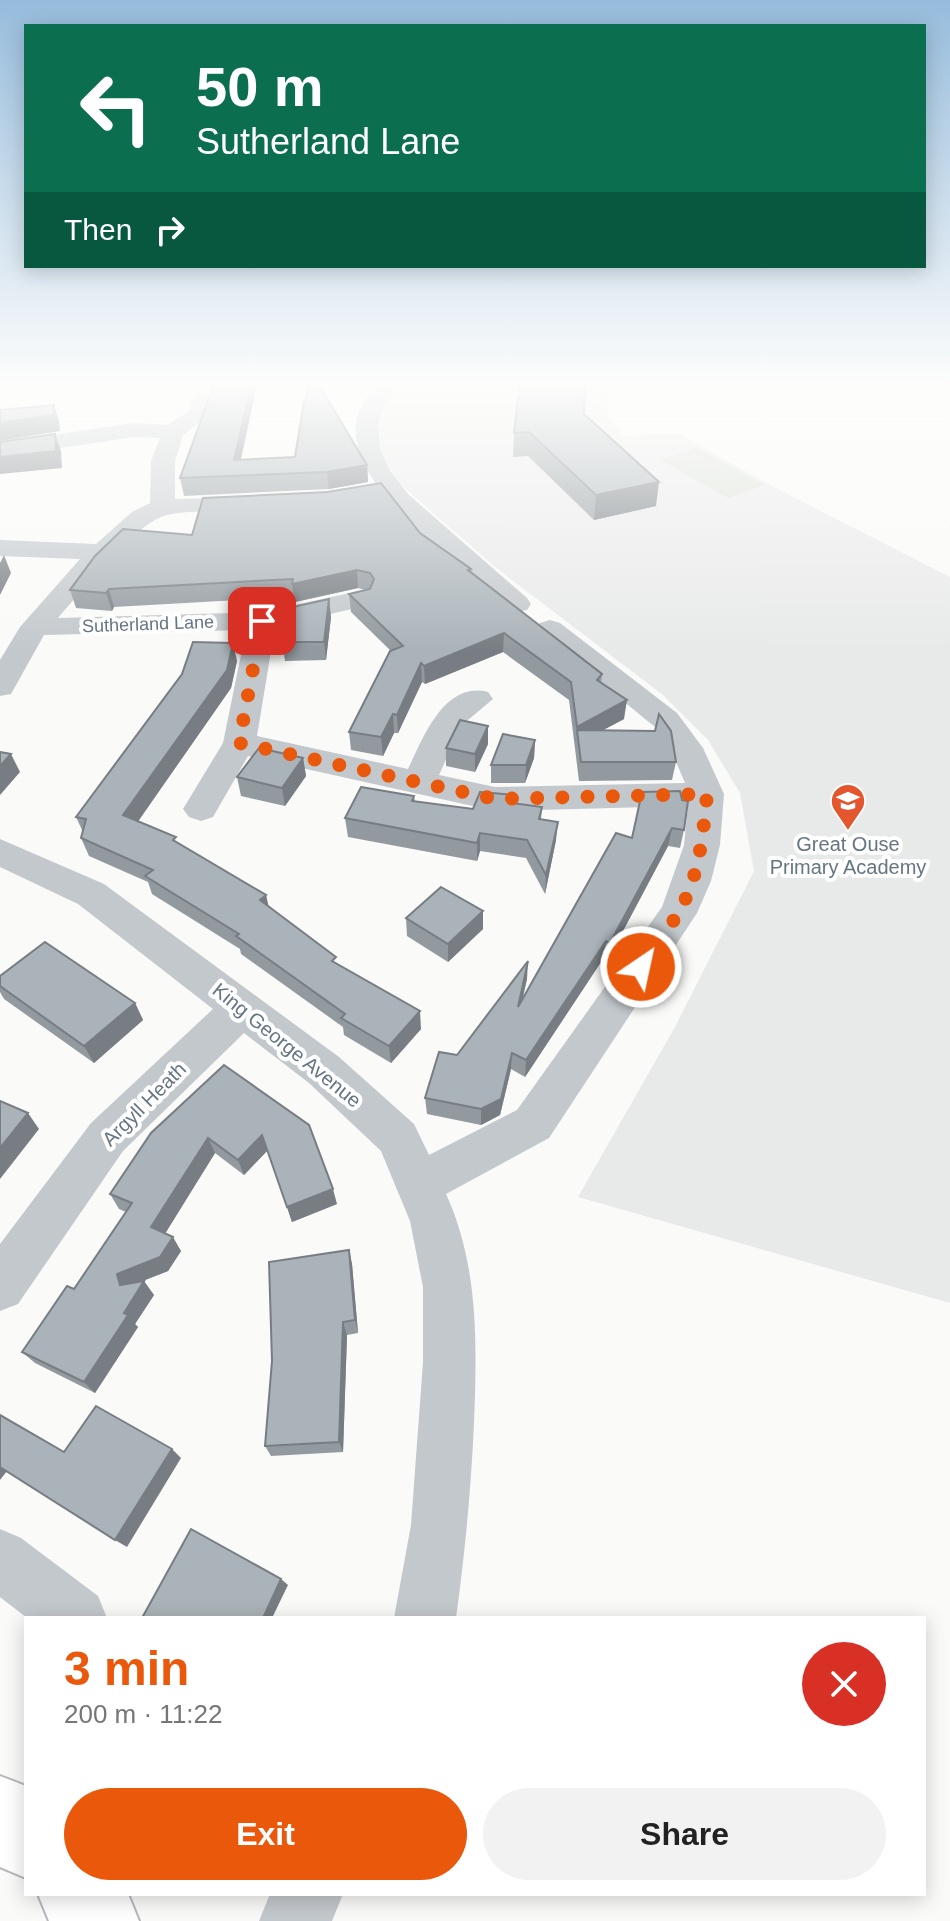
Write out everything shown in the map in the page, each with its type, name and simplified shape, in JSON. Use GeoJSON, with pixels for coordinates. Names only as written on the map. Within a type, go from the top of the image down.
{"type":"FeatureCollection","features":[{"type":"Feature","properties":{"kind":"main road"},"geometry":{"type":"LineString","coordinates":[[0,1813],[24,1838]]}},
{"type":"Feature","properties":{"kind":"main road"},"geometry":{"type":"LineString","coordinates":[[79,1896],[100,1921]]}},
{"type":"Feature","properties":{"kind":"street"},"geometry":{"type":"LineString","coordinates":[[162,507],[163,472]]}},
{"type":"Feature","properties":{"kind":"street"},"geometry":{"type":"LineString","coordinates":[[379,472],[389,489],[517,604]]}},
{"type":"Feature","properties":{"kind":"street"},"geometry":{"type":"LineString","coordinates":[[359,494],[389,489]]}},
{"type":"Feature","properties":{"kind":"street"},"geometry":{"type":"LineString","coordinates":[[0,687],[34,627],[103,552],[141,517],[162,507],[276,503]]}},
{"type":"Feature","properties":{"kind":"street"},"geometry":{"type":"LineString","coordinates":[[0,548],[103,552]]}},
{"type":"Feature","properties":{"kind":"street","name":"Sutherland Lane"},"geometry":{"type":"LineString","coordinates":[[34,627],[262,621],[359,599]]}},
{"type":"Feature","properties":{"kind":"street"},"geometry":{"type":"LineString","coordinates":[[201,809],[239,743],[262,621]]}},
{"type":"Feature","properties":{"kind":"street"},"geometry":{"type":"LineString","coordinates":[[419,1184],[533,1124],[678,913],[692,881],[702,845],[707,794],[687,748],[666,720],[550,629]]}},
{"type":"Feature","properties":{"kind":"street"},"geometry":{"type":"LineString","coordinates":[[419,782],[448,720],[477,699]]}},
{"type":"Feature","properties":{"kind":"street"},"geometry":{"type":"LineString","coordinates":[[239,743],[495,799],[707,794]]}},
{"type":"Feature","properties":{"kind":"street","name":"King George Avenue"},"geometry":{"type":"LineString","coordinates":[[0,852],[91,894],[324,1070],[398,1138],[434,1221],[448,1287],[450,1362],[440,1525],[425,1616]]}},
{"type":"Feature","properties":{"kind":"street","name":"Argyll Heath"},"geometry":{"type":"LineString","coordinates":[[0,1286],[107,1137],[242,1008]]}},
{"type":"Feature","properties":{"kind":"street"},"geometry":{"type":"LineString","coordinates":[[0,1559],[73,1616]]}},
{"type":"Feature","properties":{"kind":"street"},"geometry":{"type":"LineString","coordinates":[[295,1921],[307,1896]]}},
{"type":"Feature","properties":{"kind":"shaded area","name":"Great Ouse Primary Academy"},"geometry":{"type":"Polygon","coordinates":[[[386,472],[746,472],[950,577],[950,1303],[578,1197],[675,1027],[754,871],[740,793],[708,740],[663,695],[495,567],[386,472]]]}},
{"type":"Feature","properties":{"kind":"shaded area"},"geometry":{"type":"Polygon","coordinates":[[[681,472],[740,472],[765,485],[728,498],[681,472]]]}},
{"type":"Feature","properties":{"kind":"building"},"geometry":{"type":"Polygon","coordinates":[[[182,472],[329,472],[327,472],[180,478],[182,472]]]}},
{"type":"Feature","properties":{"kind":"building"},"geometry":{"type":"Polygon","coordinates":[[[571,472],[648,472],[659,482],[596,495],[571,472]]]}},
{"type":"Feature","properties":{"kind":"building"},"geometry":{"type":"Polygon","coordinates":[[[381,483],[420,533],[471,569],[468,570],[602,674],[597,680],[627,700],[577,727],[571,682],[504,633],[424,666],[421,663],[397,715],[393,714],[381,737],[349,732],[390,651],[403,646],[349,594],[370,589],[374,579],[370,573],[357,570],[292,584],[293,579],[109,589],[106,593],[70,590],[95,556],[123,529],[192,535],[203,498],[327,492],[381,483]]]}},
{"type":"Feature","properties":{"kind":"building"},"geometry":{"type":"Polygon","coordinates":[[[329,599],[324,642],[282,642],[288,608],[329,599]]]}},
{"type":"Feature","properties":{"kind":"building"},"geometry":{"type":"Polygon","coordinates":[[[193,642],[233,643],[227,670],[123,815],[176,837],[173,840],[266,895],[260,900],[336,957],[332,961],[420,1011],[389,1046],[341,1018],[345,1014],[236,936],[239,934],[145,876],[153,870],[81,838],[86,819],[76,817],[182,674],[193,642]]]}},
{"type":"Feature","properties":{"kind":"building"},"geometry":{"type":"Polygon","coordinates":[[[659,714],[671,731],[676,762],[581,762],[577,730],[655,731],[659,714]]]}},
{"type":"Feature","properties":{"kind":"building"},"geometry":{"type":"Polygon","coordinates":[[[460,720],[488,726],[475,754],[446,748],[460,720]]]}},
{"type":"Feature","properties":{"kind":"building"},"geometry":{"type":"Polygon","coordinates":[[[503,734],[535,740],[526,765],[491,765],[503,734]]]}},
{"type":"Feature","properties":{"kind":"building"},"geometry":{"type":"Polygon","coordinates":[[[259,748],[303,758],[282,788],[237,777],[259,748]]]}},
{"type":"Feature","properties":{"kind":"building"},"geometry":{"type":"Polygon","coordinates":[[[0,752],[11,754],[0,766],[0,752]]]}},
{"type":"Feature","properties":{"kind":"building"},"geometry":{"type":"Polygon","coordinates":[[[361,787],[414,796],[412,801],[473,809],[480,792],[515,795],[512,803],[542,807],[539,819],[558,822],[546,875],[527,840],[480,833],[477,843],[345,818],[361,787]]]}},
{"type":"Feature","properties":{"kind":"building"},"geometry":{"type":"Polygon","coordinates":[[[680,791],[682,800],[688,801],[684,830],[672,828],[610,943],[606,941],[526,1060],[512,1053],[501,1099],[481,1109],[425,1098],[439,1052],[457,1055],[528,961],[518,1007],[616,833],[632,838],[642,792],[680,791]]]}},
{"type":"Feature","properties":{"kind":"building"},"geometry":{"type":"Polygon","coordinates":[[[441,887],[483,911],[448,944],[406,918],[441,887]]]}},
{"type":"Feature","properties":{"kind":"building"},"geometry":{"type":"Polygon","coordinates":[[[45,942],[135,1003],[84,1046],[0,986],[0,976],[45,942]]]}},
{"type":"Feature","properties":{"kind":"building"},"geometry":{"type":"Polygon","coordinates":[[[224,1065],[309,1125],[333,1189],[287,1207],[262,1135],[238,1160],[208,1138],[151,1227],[173,1237],[160,1257],[117,1274],[120,1285],[144,1281],[124,1313],[128,1315],[84,1382],[22,1352],[67,1286],[74,1289],[132,1203],[110,1194],[151,1133],[224,1065]]]}},
{"type":"Feature","properties":{"kind":"building"},"geometry":{"type":"Polygon","coordinates":[[[0,1101],[28,1113],[0,1148],[0,1101]]]}},
{"type":"Feature","properties":{"kind":"building"},"geometry":{"type":"Polygon","coordinates":[[[349,1250],[355,1320],[343,1322],[339,1442],[265,1446],[272,1361],[269,1262],[349,1250]]]}},
{"type":"Feature","properties":{"kind":"building"},"geometry":{"type":"Polygon","coordinates":[[[96,1406],[172,1449],[115,1540],[0,1467],[0,1415],[64,1452],[96,1406]]]}},
{"type":"Feature","properties":{"kind":"building"},"geometry":{"type":"Polygon","coordinates":[[[191,1529],[281,1579],[264,1616],[143,1616],[191,1529]]]}},
{"type":"Feature","properties":{"kind":"place","name":"Great Ouse Primary Academy"},"geometry":{"type":"Point","coordinates":[848,832]}},
{"type":"Feature","properties":{"kind":"route"},"geometry":{"type":"LineString","coordinates":[[262,621],[239,743],[495,799],[707,794],[702,845],[692,881],[678,913],[641,967]]}}]}
